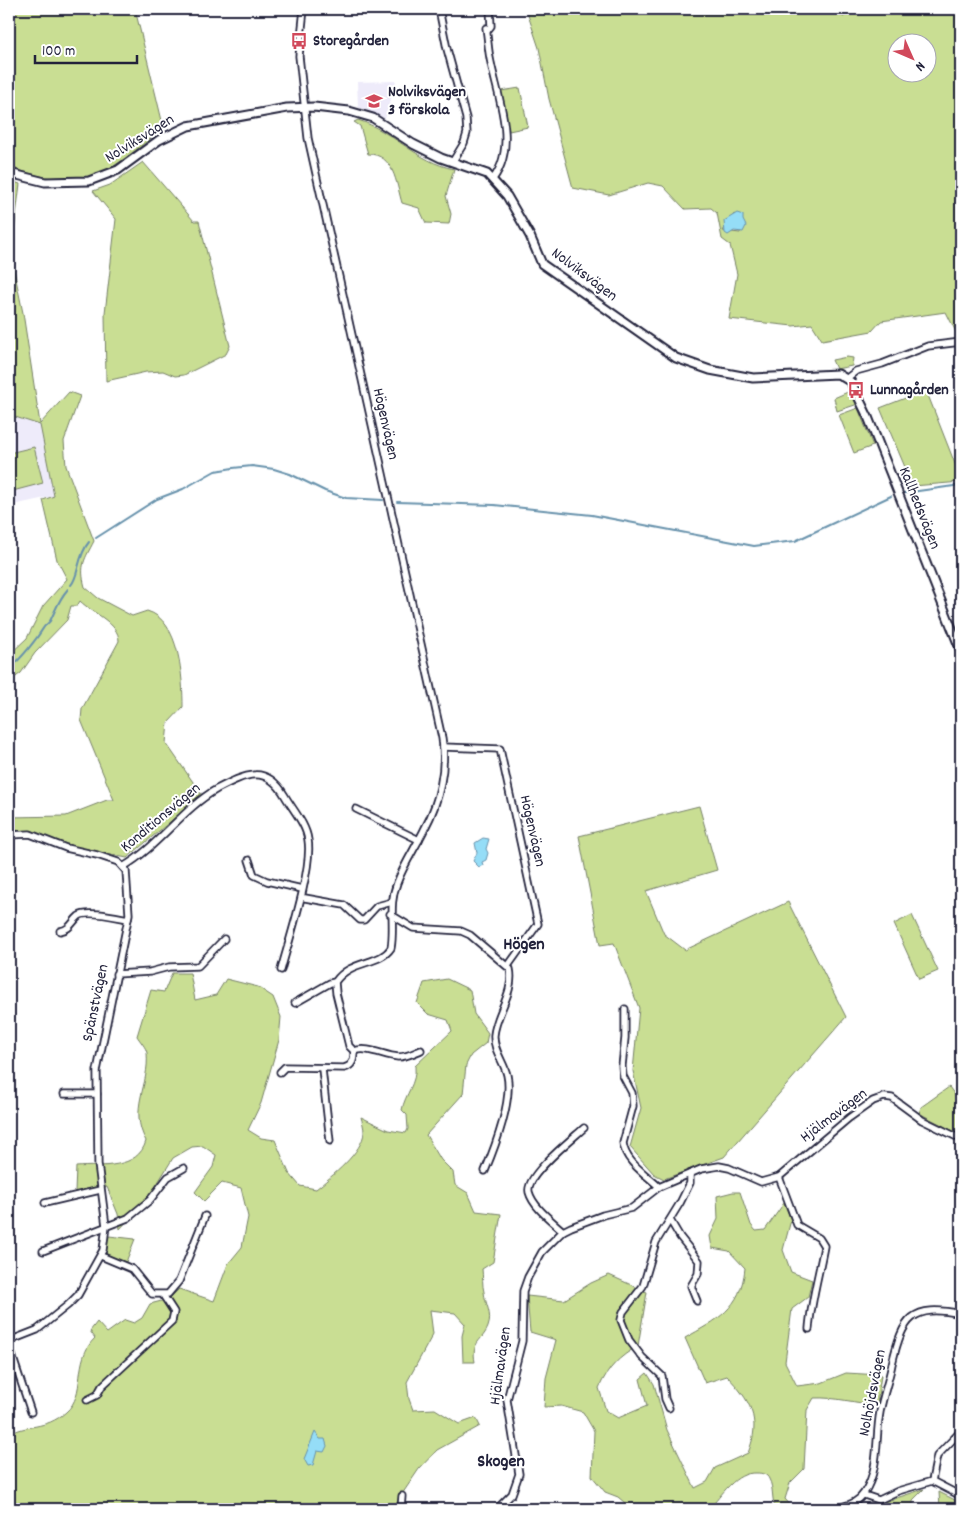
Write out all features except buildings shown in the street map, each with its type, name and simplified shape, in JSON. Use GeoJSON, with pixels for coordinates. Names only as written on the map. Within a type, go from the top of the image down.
{"type":"FeatureCollection","features":[{"type":"Feature","properties":{"kind":"street","name":"Högenvägen"},"geometry":{"type":"LineString","coordinates":[[295,1002],[335,982],[360,964],[380,959],[391,948],[390,914],[392,902],[403,868],[432,814],[442,770],[443,747],[323,211],[303,107],[299,41],[302,9]]}},
{"type":"Feature","properties":{"kind":"street"},"geometry":{"type":"LineString","coordinates":[[440,9],[447,49],[466,118],[467,132],[464,143],[453,161]]}},
{"type":"Feature","properties":{"kind":"street"},"geometry":{"type":"LineString","coordinates":[[490,9],[491,26],[487,29],[490,61],[506,129],[503,152],[493,179]]}},
{"type":"Feature","properties":{"kind":"street","name":"Nolviksvägen"},"geometry":{"type":"LineString","coordinates":[[9,172],[45,182],[89,181],[112,173],[159,140],[188,126],[259,112],[303,107],[362,114],[373,118],[418,147],[441,158],[475,168],[493,179],[512,205],[542,264],[676,358],[710,370],[745,378],[829,374],[847,378]]}},
{"type":"Feature","properties":{"kind":"street"},"geometry":{"type":"LineString","coordinates":[[847,378],[856,371],[882,364],[928,346],[961,342]]}},
{"type":"Feature","properties":{"kind":"street","name":"Kallhedsvägen"},"geometry":{"type":"LineString","coordinates":[[847,378],[860,398],[961,651]]}},
{"type":"Feature","properties":{"kind":"street","name":"Högenvägen"},"geometry":{"type":"LineString","coordinates":[[443,747],[500,749],[538,924],[508,966]]}},
{"type":"Feature","properties":{"kind":"street","name":"Konditionsvägen"},"geometry":{"type":"LineString","coordinates":[[123,867],[216,790],[242,778],[263,775],[275,782],[305,830],[309,851],[302,889],[281,970]]}},
{"type":"Feature","properties":{"kind":"street"},"geometry":{"type":"LineString","coordinates":[[356,809],[418,840]]}},
{"type":"Feature","properties":{"kind":"street"},"geometry":{"type":"LineString","coordinates":[[9,835],[30,834],[66,848],[113,860],[123,867]]}},
{"type":"Feature","properties":{"kind":"street"},"geometry":{"type":"LineString","coordinates":[[249,860],[254,875],[261,879],[302,889]]}},
{"type":"Feature","properties":{"kind":"street","name":"Spänstvägen"},"geometry":{"type":"LineString","coordinates":[[9,1341],[37,1330],[68,1305],[78,1295],[101,1256],[106,1226],[100,1190],[97,1094],[101,1046],[128,919],[126,871],[123,867]]}},
{"type":"Feature","properties":{"kind":"street"},"geometry":{"type":"LineString","coordinates":[[306,898],[344,905],[360,920],[364,920],[377,906],[392,902]]}},
{"type":"Feature","properties":{"kind":"street"},"geometry":{"type":"LineString","coordinates":[[60,931],[68,929],[80,916],[87,913],[128,919]]}},
{"type":"Feature","properties":{"kind":"street"},"geometry":{"type":"LineString","coordinates":[[390,914],[413,928],[461,931],[470,935],[508,966],[511,976],[509,986],[494,1034],[497,1050],[507,1075],[507,1094],[500,1135],[485,1171]]}},
{"type":"Feature","properties":{"kind":"street"},"geometry":{"type":"LineString","coordinates":[[116,974],[150,972],[169,967],[198,966],[224,940]]}},
{"type":"Feature","properties":{"kind":"street"},"geometry":{"type":"LineString","coordinates":[[335,982],[349,1046],[354,1051]]}},
{"type":"Feature","properties":{"kind":"street"},"geometry":{"type":"LineString","coordinates":[[625,1009],[625,1038],[622,1066],[623,1076],[632,1093],[633,1106],[623,1149],[632,1162],[659,1187]]}},
{"type":"Feature","properties":{"kind":"street"},"geometry":{"type":"LineString","coordinates":[[354,1051],[362,1049],[397,1057],[406,1056],[421,1050]]}},
{"type":"Feature","properties":{"kind":"street"},"geometry":{"type":"LineString","coordinates":[[280,1072],[285,1067],[322,1069],[349,1067],[353,1062],[354,1051]]}},
{"type":"Feature","properties":{"kind":"street"},"geometry":{"type":"LineString","coordinates":[[322,1069],[330,1141]]}},
{"type":"Feature","properties":{"kind":"street"},"geometry":{"type":"LineString","coordinates":[[64,1094],[97,1094]]}},
{"type":"Feature","properties":{"kind":"street","name":"Hjälmavägen"},"geometry":{"type":"LineString","coordinates":[[497,1509],[512,1494],[519,1474],[507,1404],[522,1341],[522,1291],[542,1252],[563,1231],[594,1218],[632,1208],[659,1187],[701,1169],[719,1166],[730,1168],[761,1182],[779,1177],[849,1118],[873,1101],[884,1097],[892,1098],[922,1120],[961,1139]]}},
{"type":"Feature","properties":{"kind":"street"},"geometry":{"type":"LineString","coordinates":[[563,1231],[534,1201],[529,1192],[529,1186],[536,1174],[584,1128]]}},
{"type":"Feature","properties":{"kind":"street"},"geometry":{"type":"LineString","coordinates":[[43,1251],[106,1226],[119,1223],[133,1215],[150,1200],[168,1177],[184,1168]]}},
{"type":"Feature","properties":{"kind":"street"},"geometry":{"type":"LineString","coordinates":[[669,1408],[665,1399],[662,1376],[633,1346],[621,1320],[623,1312],[643,1286],[656,1242],[690,1183],[690,1174]]}},
{"type":"Feature","properties":{"kind":"street"},"geometry":{"type":"LineString","coordinates":[[779,1177],[797,1224],[819,1238],[824,1246],[810,1311],[810,1329]]}},
{"type":"Feature","properties":{"kind":"street"},"geometry":{"type":"LineString","coordinates":[[45,1203],[100,1190]]}},
{"type":"Feature","properties":{"kind":"street"},"geometry":{"type":"LineString","coordinates":[[101,1256],[132,1269],[152,1294],[168,1294],[179,1281],[205,1216]]}},
{"type":"Feature","properties":{"kind":"street"},"geometry":{"type":"LineString","coordinates":[[670,1220],[680,1237],[699,1261],[698,1274],[691,1286],[697,1301]]}},
{"type":"Feature","properties":{"kind":"street"},"geometry":{"type":"LineString","coordinates":[[87,1400],[97,1395],[102,1386],[172,1321],[174,1312],[163,1295]]}},
{"type":"Feature","properties":{"kind":"street","name":"Nolhöjdsvägen"},"geometry":{"type":"LineString","coordinates":[[836,1509],[852,1507],[864,1495],[874,1470],[880,1410],[901,1332],[914,1316],[922,1312],[941,1310],[961,1314]]}},
{"type":"Feature","properties":{"kind":"street"},"geometry":{"type":"LineString","coordinates":[[9,1346],[31,1412]]}},
{"type":"Feature","properties":{"kind":"street"},"geometry":{"type":"LineString","coordinates":[[932,1482],[937,1456],[961,1431]]}},
{"type":"Feature","properties":{"kind":"street"},"geometry":{"type":"LineString","coordinates":[[864,1495],[879,1500],[898,1491],[932,1482],[961,1496]]}},
{"type":"Feature","properties":{"kind":"street"},"geometry":{"type":"LineString","coordinates":[[401,1509],[402,1496]]}},
{"type":"Feature","properties":{"kind":"shaded area","name":"Nolviksvägen 3 förskola"},"geometry":{"type":"Polygon","coordinates":[[[396,81],[385,119],[358,107],[357,82],[396,81]]]}},
{"type":"Feature","properties":{"kind":"shaded area"},"geometry":{"type":"Polygon","coordinates":[[[9,415],[40,424],[54,496],[9,506],[9,415]]]}},
{"type":"Feature","properties":{"kind":"green space"},"geometry":{"type":"Polygon","coordinates":[[[9,9],[135,9],[164,129],[114,166],[95,175],[83,178],[45,177],[20,171],[9,166],[9,9]]]}},
{"type":"Feature","properties":{"kind":"green space"},"geometry":{"type":"Polygon","coordinates":[[[526,9],[827,9],[844,17],[845,9],[961,9],[961,333],[957,334],[946,312],[881,321],[872,331],[822,340],[812,324],[793,326],[729,319],[737,274],[730,245],[722,239],[717,213],[711,208],[685,209],[663,186],[648,183],[609,195],[573,188],[549,99],[539,48],[526,9]],[[734,214],[723,231],[740,233],[742,219],[734,214]]]}},
{"type":"Feature","properties":{"kind":"green space"},"geometry":{"type":"Polygon","coordinates":[[[520,88],[528,127],[509,131],[501,91],[520,88]]]}},
{"type":"Feature","properties":{"kind":"green space"},"geometry":{"type":"Polygon","coordinates":[[[358,120],[383,131],[428,160],[454,169],[446,196],[451,214],[449,224],[426,223],[419,208],[402,203],[389,164],[377,155],[368,154],[360,126],[354,122],[358,120]]]}},
{"type":"Feature","properties":{"kind":"green space"},"geometry":{"type":"Polygon","coordinates":[[[143,162],[194,221],[199,221],[230,346],[226,354],[184,375],[175,376],[163,371],[146,372],[106,381],[105,313],[116,219],[93,191],[110,185],[143,162]]]}},
{"type":"Feature","properties":{"kind":"green space"},"geometry":{"type":"Polygon","coordinates":[[[9,180],[20,184],[11,255],[23,313],[40,424],[69,392],[80,396],[64,441],[66,466],[94,541],[83,568],[85,587],[98,598],[132,616],[147,611],[158,617],[167,626],[173,638],[180,667],[183,707],[168,723],[166,743],[202,795],[127,858],[72,847],[30,831],[9,830],[9,817],[66,816],[107,800],[114,800],[81,720],[82,709],[119,641],[115,629],[80,601],[77,606],[71,606],[67,620],[35,653],[21,673],[9,682],[9,655],[27,638],[43,606],[67,579],[57,560],[43,500],[54,496],[40,425],[9,415],[9,180]]]}},
{"type":"Feature","properties":{"kind":"green space"},"geometry":{"type":"Polygon","coordinates":[[[847,357],[853,358],[852,366],[836,369],[832,360],[847,357]]]}},
{"type":"Feature","properties":{"kind":"green space"},"geometry":{"type":"Polygon","coordinates":[[[926,390],[961,482],[913,486],[880,408],[926,390]]]}},
{"type":"Feature","properties":{"kind":"green space"},"geometry":{"type":"Polygon","coordinates":[[[850,391],[858,404],[837,411],[834,398],[850,391]]]}},
{"type":"Feature","properties":{"kind":"green space"},"geometry":{"type":"Polygon","coordinates":[[[858,408],[873,446],[854,453],[839,415],[858,408]]]}},
{"type":"Feature","properties":{"kind":"green space"},"geometry":{"type":"Polygon","coordinates":[[[34,447],[43,483],[9,492],[9,453],[34,447]]]}},
{"type":"Feature","properties":{"kind":"green space"},"geometry":{"type":"Polygon","coordinates":[[[699,806],[717,870],[646,891],[664,934],[685,950],[788,902],[846,1017],[724,1157],[664,1179],[654,1174],[630,1147],[641,1108],[633,1071],[639,1008],[614,943],[600,945],[579,836],[699,806]]]}},
{"type":"Feature","properties":{"kind":"green space"},"geometry":{"type":"Polygon","coordinates":[[[912,915],[938,971],[919,979],[894,924],[912,915]]]}},
{"type":"Feature","properties":{"kind":"green space"},"geometry":{"type":"Polygon","coordinates":[[[172,973],[190,973],[195,1000],[216,995],[226,979],[258,987],[273,997],[281,1017],[279,1040],[261,1103],[248,1130],[261,1138],[275,1140],[289,1173],[300,1186],[316,1189],[338,1171],[352,1156],[362,1140],[364,1132],[361,1117],[388,1130],[406,1133],[408,1129],[407,1115],[402,1110],[413,1083],[415,1066],[452,1031],[448,1020],[428,1014],[417,1003],[424,983],[447,979],[470,990],[474,1014],[488,1033],[486,1043],[471,1055],[466,1065],[463,1094],[426,1135],[441,1160],[453,1172],[455,1185],[468,1193],[476,1211],[501,1214],[493,1262],[482,1269],[483,1286],[490,1318],[488,1327],[474,1350],[475,1362],[463,1362],[462,1336],[465,1324],[455,1313],[430,1310],[433,1334],[407,1382],[409,1399],[413,1410],[435,1409],[459,1424],[476,1418],[480,1426],[437,1450],[419,1469],[394,1506],[394,1509],[9,1509],[9,1435],[15,1431],[51,1422],[66,1412],[72,1405],[76,1396],[84,1356],[95,1338],[90,1331],[97,1322],[107,1333],[125,1320],[134,1323],[142,1318],[150,1304],[169,1299],[179,1289],[214,1301],[228,1264],[242,1247],[248,1217],[241,1188],[222,1183],[204,1201],[195,1192],[213,1167],[216,1155],[203,1146],[192,1147],[173,1158],[149,1197],[120,1229],[118,1214],[107,1187],[75,1192],[76,1167],[107,1166],[127,1161],[135,1157],[142,1150],[146,1141],[141,1129],[139,1107],[146,1076],[147,1053],[137,1036],[151,990],[164,992],[172,973]]]}},
{"type":"Feature","properties":{"kind":"green space"},"geometry":{"type":"Polygon","coordinates":[[[949,1087],[961,1103],[961,1135],[919,1113],[921,1107],[949,1087]]]}},
{"type":"Feature","properties":{"kind":"green space"},"geometry":{"type":"Polygon","coordinates":[[[740,1192],[751,1225],[756,1231],[765,1230],[784,1203],[791,1220],[783,1250],[791,1272],[812,1280],[808,1297],[792,1309],[785,1362],[797,1386],[821,1383],[846,1373],[881,1375],[877,1405],[838,1399],[814,1398],[807,1410],[804,1469],[790,1483],[785,1499],[794,1509],[776,1509],[772,1486],[768,1477],[764,1474],[756,1473],[742,1476],[735,1480],[709,1509],[632,1509],[618,1497],[605,1492],[592,1476],[594,1431],[583,1412],[561,1406],[544,1407],[546,1378],[556,1340],[530,1332],[527,1296],[564,1300],[591,1283],[609,1275],[647,1292],[638,1346],[625,1354],[615,1364],[599,1388],[606,1411],[618,1418],[647,1406],[640,1379],[647,1373],[654,1384],[667,1430],[695,1488],[707,1482],[715,1468],[748,1453],[754,1430],[754,1420],[742,1393],[727,1376],[705,1383],[685,1338],[726,1312],[733,1303],[743,1282],[745,1268],[729,1251],[712,1248],[710,1236],[718,1219],[717,1196],[740,1192]]]}},
{"type":"Feature","properties":{"kind":"green space"},"geometry":{"type":"Polygon","coordinates":[[[109,1236],[135,1239],[126,1262],[110,1257],[106,1253],[109,1236]]]}},
{"type":"Feature","properties":{"kind":"green space"},"geometry":{"type":"Polygon","coordinates":[[[924,1489],[913,1500],[913,1509],[885,1509],[884,1502],[924,1489]]]}},
{"type":"Feature","properties":{"kind":"green space"},"geometry":{"type":"Polygon","coordinates":[[[939,1492],[957,1501],[959,1509],[940,1509],[939,1492]]]}},
{"type":"Feature","properties":{"kind":"water"},"geometry":{"type":"Polygon","coordinates":[[[737,213],[743,215],[746,226],[743,232],[734,231],[728,235],[725,233],[724,221],[737,213]]]}},
{"type":"Feature","properties":{"kind":"water"},"geometry":{"type":"Polygon","coordinates":[[[483,838],[489,839],[486,849],[488,853],[486,860],[482,862],[483,865],[479,867],[473,861],[477,853],[475,843],[483,838]]]}},
{"type":"Feature","properties":{"kind":"water"},"geometry":{"type":"Polygon","coordinates":[[[315,1432],[320,1439],[325,1439],[327,1446],[324,1452],[317,1451],[313,1465],[308,1466],[304,1459],[315,1432]]]}},
{"type":"Feature","properties":{"kind":"waterway"},"geometry":{"type":"LineString","coordinates":[[96,538],[157,499],[183,489],[215,471],[233,468],[252,466],[274,469],[346,498],[383,500]]}},
{"type":"Feature","properties":{"kind":"waterway"},"geometry":{"type":"LineString","coordinates":[[904,493],[961,485]]}},
{"type":"Feature","properties":{"kind":"waterway"},"geometry":{"type":"LineString","coordinates":[[397,502],[494,505],[592,515],[754,546],[795,541],[891,496]]}},
{"type":"Feature","properties":{"kind":"waterway"},"geometry":{"type":"LineString","coordinates":[[71,585],[76,577],[82,554],[89,542]]}},
{"type":"Feature","properties":{"kind":"waterway"},"geometry":{"type":"LineString","coordinates":[[9,669],[50,622],[60,600],[68,589]]}},
{"type":"Feature","properties":{"kind":"place","name":"Storegården"},"geometry":{"type":"Point","coordinates":[299,41]}},
{"type":"Feature","properties":{"kind":"place","name":"Nolviksvägen 3 förskola"},"geometry":{"type":"Point","coordinates":[374,101]}},
{"type":"Feature","properties":{"kind":"place","name":"Lunnagården"},"geometry":{"type":"Point","coordinates":[856,390]}},
{"type":"Feature","properties":{"kind":"district","name":"Högen"},"geometry":{"type":"Point","coordinates":[524,945]}},
{"type":"Feature","properties":{"kind":"district","name":"Skogen"},"geometry":{"type":"Point","coordinates":[501,1462]}}]}
